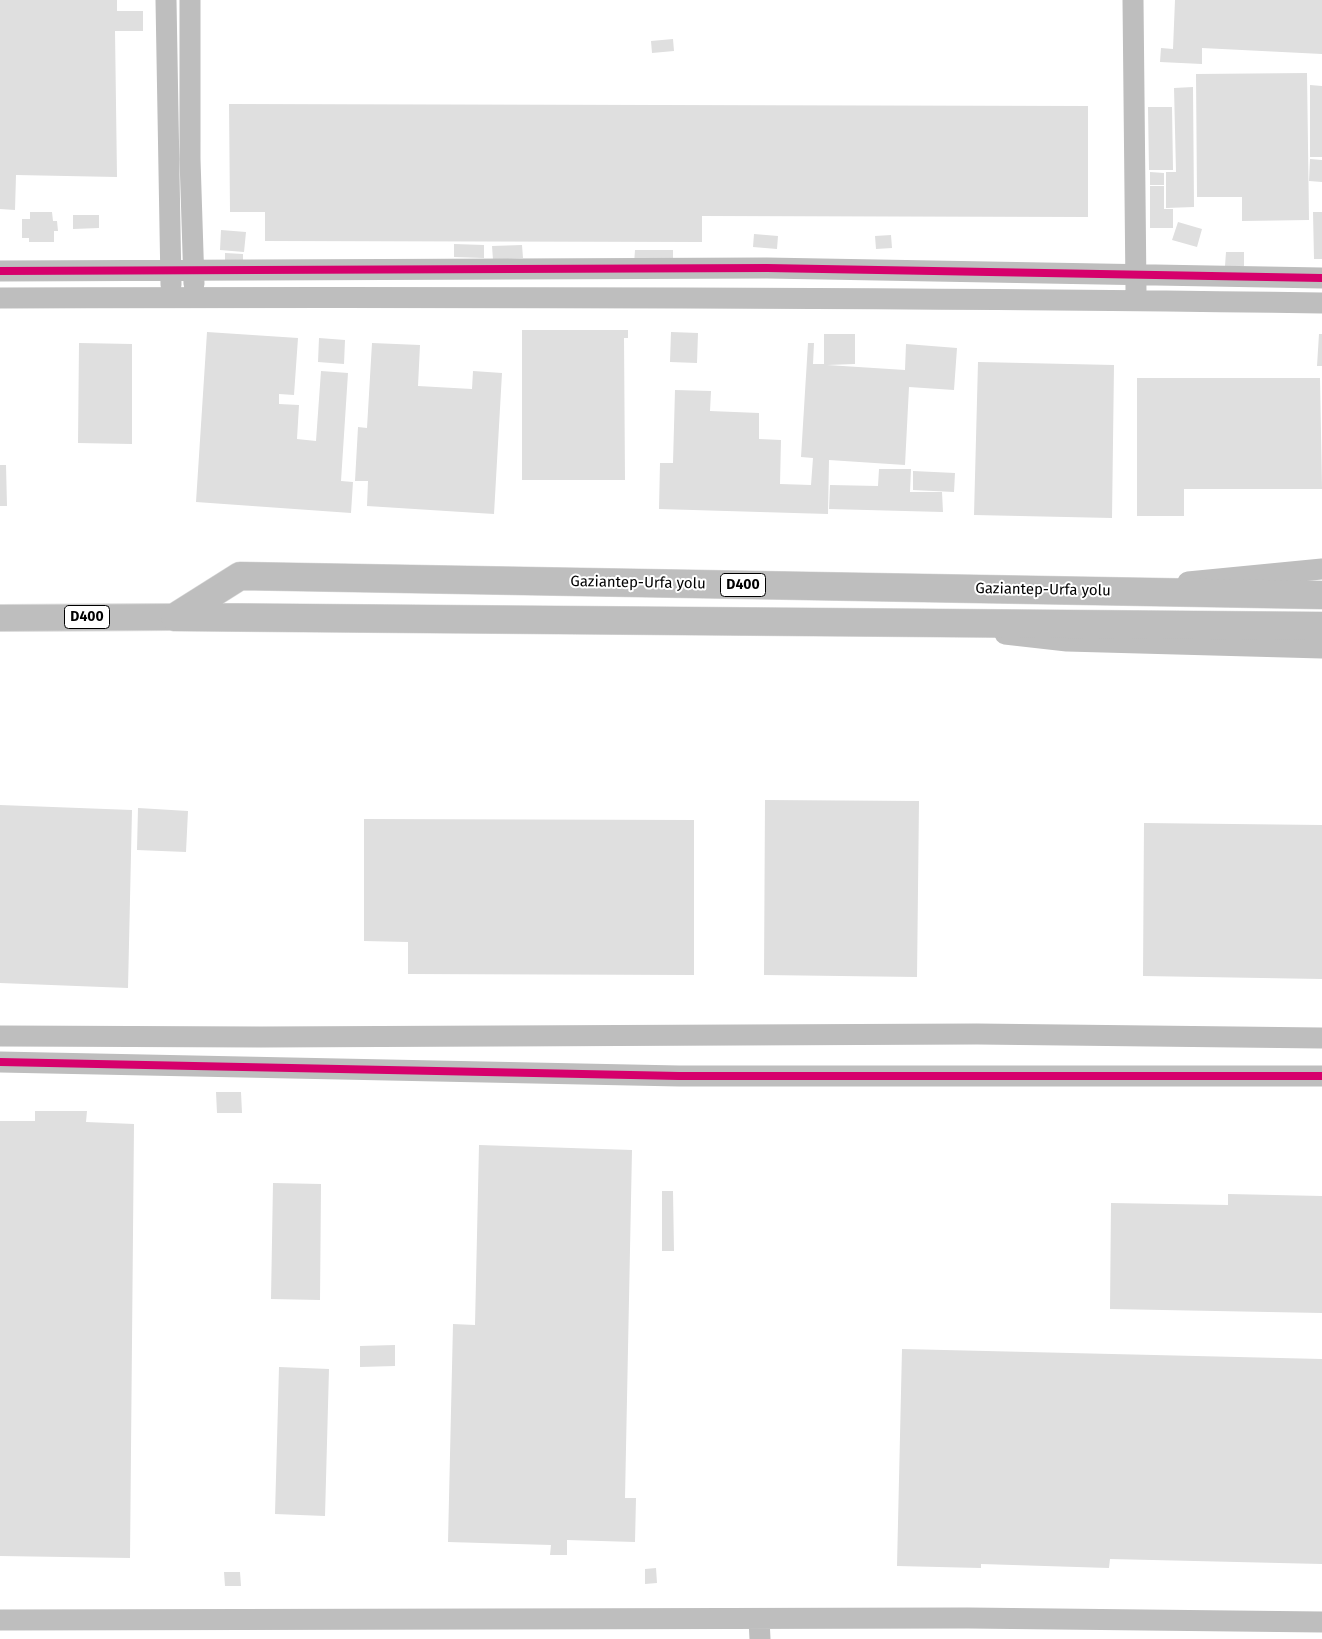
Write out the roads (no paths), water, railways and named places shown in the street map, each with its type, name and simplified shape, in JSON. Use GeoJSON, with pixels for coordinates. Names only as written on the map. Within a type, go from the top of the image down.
{"type":"FeatureCollection","features":[{"type":"Feature","properties":{"kind":"highway","name":"Gaziantep-Urfa yolu"},"geometry":{"type":"LineString","coordinates":[[175,616],[240,576],[1322,595]]}},
{"type":"Feature","properties":{"kind":"highway","name":"D400"},"geometry":{"type":"LineString","coordinates":[[175,616],[1322,626]]}},
{"type":"Feature","properties":{"kind":"main road","name":"D400"},"geometry":{"type":"LineString","coordinates":[[0,618],[175,616]]}},
{"type":"Feature","properties":{"kind":"street"},"geometry":{"type":"LineString","coordinates":[[166,0],[172,298]]}},
{"type":"Feature","properties":{"kind":"street"},"geometry":{"type":"LineString","coordinates":[[190,0],[193,271],[195,296]]}},
{"type":"Feature","properties":{"kind":"street"},"geometry":{"type":"LineString","coordinates":[[1133,0],[1136,300]]}},
{"type":"Feature","properties":{"kind":"street"},"geometry":{"type":"LineString","coordinates":[[0,271],[170,272],[365,268],[767,268],[1322,278]]}},
{"type":"Feature","properties":{"kind":"street"},"geometry":{"type":"LineString","coordinates":[[0,298],[172,298],[195,296],[1136,300],[1322,303]]}},
{"type":"Feature","properties":{"kind":"street"},"geometry":{"type":"LineString","coordinates":[[1107,591],[1322,569]]}},
{"type":"Feature","properties":{"kind":"street"},"geometry":{"type":"LineString","coordinates":[[898,623],[1067,641],[1322,648]]}},
{"type":"Feature","properties":{"kind":"street"},"geometry":{"type":"LineString","coordinates":[[0,1036],[261,1037],[978,1034],[1322,1038]]}},
{"type":"Feature","properties":{"kind":"street"},"geometry":{"type":"LineString","coordinates":[[0,1062],[679,1076],[1322,1076]]}},
{"type":"Feature","properties":{"kind":"street"},"geometry":{"type":"LineString","coordinates":[[0,1620],[760,1629],[968,1618],[1322,1622]]}}]}
